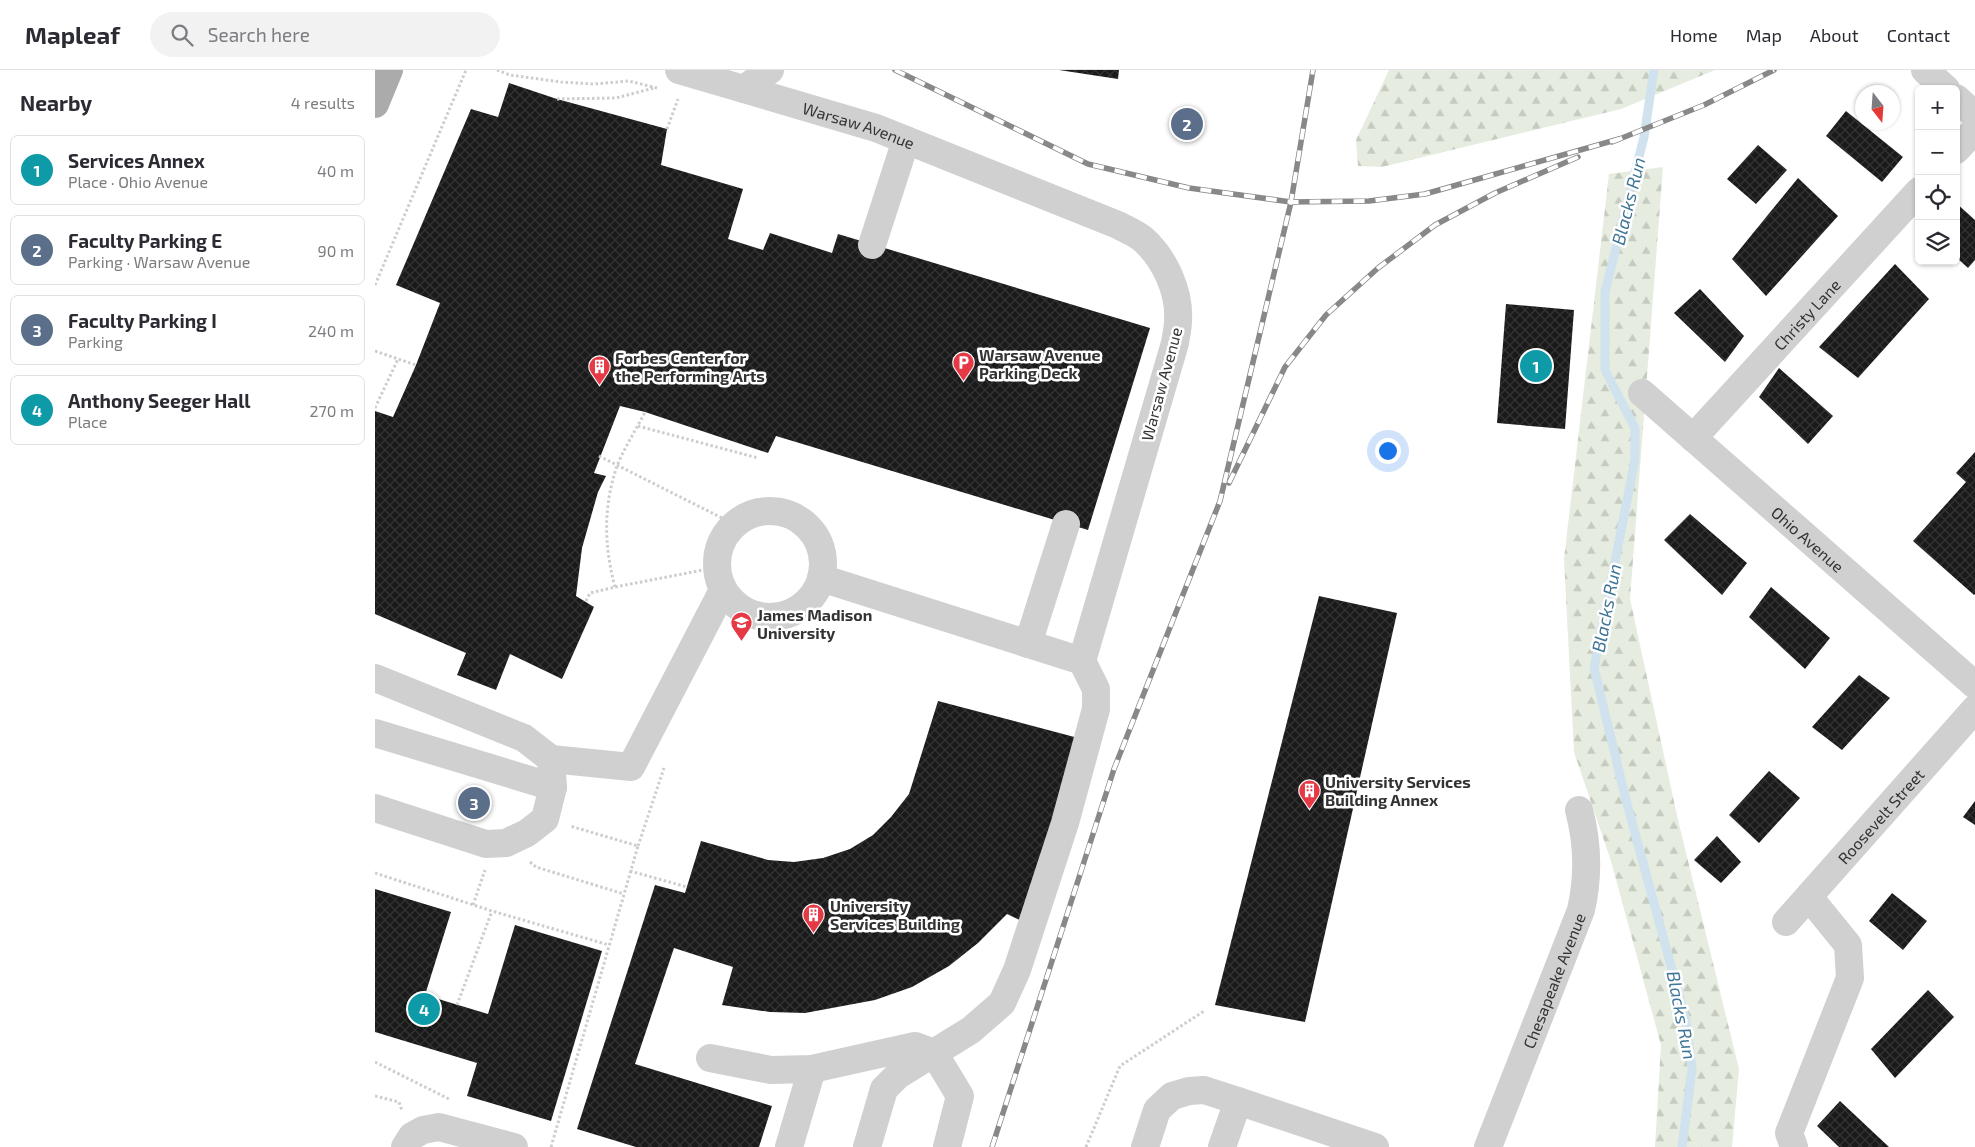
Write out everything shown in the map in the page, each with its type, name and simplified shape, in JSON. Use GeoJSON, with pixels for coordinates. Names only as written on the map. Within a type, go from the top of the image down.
{"type":"FeatureCollection","features":[{"type":"Feature","properties":{"kind":"main road"},"geometry":{"type":"LineString","coordinates":[[375,104],[389,70]]}},
{"type":"Feature","properties":{"kind":"street"},"geometry":{"type":"LineString","coordinates":[[744,88],[770,70]]}},
{"type":"Feature","properties":{"kind":"street"},"geometry":{"type":"LineString","coordinates":[[1925,70],[1942,85]]}},
{"type":"Feature","properties":{"kind":"street","name":"Warsaw Avenue"},"geometry":{"type":"LineString","coordinates":[[674,84],[744,88],[877,128],[1119,225],[1144,240],[1159,257],[1170,278],[1177,300],[1179,320],[1175,344],[1082,661]]}},
{"type":"Feature","properties":{"kind":"street"},"geometry":{"type":"LineString","coordinates":[[1960,102],[1975,115]]}},
{"type":"Feature","properties":{"kind":"street"},"geometry":{"type":"LineString","coordinates":[[1960,146],[1975,130]]}},
{"type":"Feature","properties":{"kind":"street"},"geometry":{"type":"LineString","coordinates":[[872,245],[907,140]]}},
{"type":"Feature","properties":{"kind":"street","name":"Christy Lane"},"geometry":{"type":"LineString","coordinates":[[1693,438],[1915,195]]}},
{"type":"Feature","properties":{"kind":"street","name":"Ohio Avenue"},"geometry":{"type":"LineString","coordinates":[[1642,393],[1975,685]]}},
{"type":"Feature","properties":{"kind":"street"},"geometry":{"type":"LineString","coordinates":[[375,678],[524,738],[551,759],[631,767],[719,579],[721,542],[734,524],[757,512],[769,510],[787,514],[797,518],[811,530],[821,549],[823,559],[821,578],[812,596],[799,609],[787,614],[769,617],[745,612],[734,604],[719,579]]}},
{"type":"Feature","properties":{"kind":"street"},"geometry":{"type":"LineString","coordinates":[[1028,644],[1067,524]]}},
{"type":"Feature","properties":{"kind":"street"},"geometry":{"type":"LineString","coordinates":[[821,578],[1082,661],[1096,689],[1096,709],[1065,823],[1017,970],[1003,1003],[984,1021],[898,1075],[884,1089],[867,1147]]}},
{"type":"Feature","properties":{"kind":"street","name":"Roosevelt Street"},"geometry":{"type":"LineString","coordinates":[[1785,922],[1975,709]]}},
{"type":"Feature","properties":{"kind":"street"},"geometry":{"type":"LineString","coordinates":[[375,733],[553,787]]}},
{"type":"Feature","properties":{"kind":"street"},"geometry":{"type":"LineString","coordinates":[[375,808],[486,844],[500,843],[527,833],[545,819],[553,787],[551,759]]}},
{"type":"Feature","properties":{"kind":"street","name":"Chesapeake Avenue"},"geometry":{"type":"LineString","coordinates":[[1488,1147],[1581,910],[1586,883],[1587,856],[1584,829],[1579,810]]}},
{"type":"Feature","properties":{"kind":"street"},"geometry":{"type":"LineString","coordinates":[[1794,1147],[1789,1133],[1850,978],[1848,944],[1809,897]]}},
{"type":"Feature","properties":{"kind":"street"},"geometry":{"type":"LineString","coordinates":[[710,1058],[771,1070],[812,1069],[915,1046],[934,1053],[960,1096],[947,1147]]}},
{"type":"Feature","properties":{"kind":"street"},"geometry":{"type":"LineString","coordinates":[[789,1147],[812,1069]]}},
{"type":"Feature","properties":{"kind":"street"},"geometry":{"type":"LineString","coordinates":[[1145,1147],[1157,1110],[1172,1096],[1189,1091],[1204,1090],[1375,1147]]}},
{"type":"Feature","properties":{"kind":"street"},"geometry":{"type":"LineString","coordinates":[[1222,1147],[1238,1101]]}},
{"type":"Feature","properties":{"kind":"street"},"geometry":{"type":"LineString","coordinates":[[405,1147],[412,1136],[423,1130],[439,1127],[514,1147]]}},
{"type":"Feature","properties":{"kind":"path"},"geometry":{"type":"LineString","coordinates":[[375,285],[466,70]]}},
{"type":"Feature","properties":{"kind":"path"},"geometry":{"type":"LineString","coordinates":[[497,70],[510,75],[561,82],[593,84],[629,81],[654,87]]}},
{"type":"Feature","properties":{"kind":"path"},"geometry":{"type":"LineString","coordinates":[[557,99],[616,98],[654,87],[674,84],[667,129]]}},
{"type":"Feature","properties":{"kind":"path"},"geometry":{"type":"LineString","coordinates":[[375,350],[416,365]]}},
{"type":"Feature","properties":{"kind":"path"},"geometry":{"type":"LineString","coordinates":[[375,408],[398,359]]}},
{"type":"Feature","properties":{"kind":"path"},"geometry":{"type":"LineString","coordinates":[[615,586],[609,562],[605,531],[608,500],[618,465],[645,412]]}},
{"type":"Feature","properties":{"kind":"path"},"geometry":{"type":"LineString","coordinates":[[638,426],[758,458]]}},
{"type":"Feature","properties":{"kind":"path"},"geometry":{"type":"LineString","coordinates":[[599,456],[734,524]]}},
{"type":"Feature","properties":{"kind":"path"},"geometry":{"type":"LineString","coordinates":[[586,601],[590,593],[615,586],[719,579]]}},
{"type":"Feature","properties":{"kind":"path"},"geometry":{"type":"LineString","coordinates":[[545,819],[638,846],[551,1147]]}},
{"type":"Feature","properties":{"kind":"path"},"geometry":{"type":"LineString","coordinates":[[473,905],[500,843],[536,867],[624,894]]}},
{"type":"Feature","properties":{"kind":"path"},"geometry":{"type":"LineString","coordinates":[[630,871],[687,887]]}},
{"type":"Feature","properties":{"kind":"path"},"geometry":{"type":"LineString","coordinates":[[375,873],[492,911],[609,944]]}},
{"type":"Feature","properties":{"kind":"path"},"geometry":{"type":"LineString","coordinates":[[457,1004],[492,911]]}},
{"type":"Feature","properties":{"kind":"path"},"geometry":{"type":"LineString","coordinates":[[1086,1147],[1120,1066],[1204,1010]]}},
{"type":"Feature","properties":{"kind":"path"},"geometry":{"type":"LineString","coordinates":[[375,1062],[463,1106],[456,1132]]}},
{"type":"Feature","properties":{"kind":"green space"},"geometry":{"type":"Polygon","coordinates":[[[1389,70],[1715,70],[1621,109],[1382,167],[1358,166],[1356,140],[1389,70]]]}},
{"type":"Feature","properties":{"kind":"green space"},"geometry":{"type":"Polygon","coordinates":[[[1663,167],[1630,599],[1678,820],[1739,1069],[1732,1147],[1655,1147],[1661,1045],[1611,861],[1574,752],[1564,559],[1609,174],[1663,167]]]}},
{"type":"Feature","properties":{"kind":"building"},"geometry":{"type":"Polygon","coordinates":[[[1059,70],[1119,70],[1118,79],[1059,70]]]}},
{"type":"Feature","properties":{"kind":"building","name":"Forbes Center for the Performing Arts"},"geometry":{"type":"Polygon","coordinates":[[[509,83],[557,99],[667,129],[661,165],[743,189],[728,239],[763,250],[770,233],[832,253],[838,234],[1150,328],[1088,530],[776,436],[768,453],[645,412],[620,406],[594,473],[606,476],[598,492],[582,548],[576,596],[594,607],[562,679],[510,654],[496,690],[457,675],[466,653],[375,614],[375,411],[393,417],[440,303],[396,285],[471,109],[498,117],[509,83]]]}},
{"type":"Feature","properties":{"kind":"building"},"geometry":{"type":"Polygon","coordinates":[[[1846,111],[1855,118],[1855,130],[1870,130],[1903,157],[1882,182],[1826,136],[1846,111]]]}},
{"type":"Feature","properties":{"kind":"building"},"geometry":{"type":"Polygon","coordinates":[[[1758,145],[1787,170],[1756,204],[1727,179],[1758,145]]]}},
{"type":"Feature","properties":{"kind":"building"},"geometry":{"type":"Polygon","coordinates":[[[1798,178],[1838,216],[1766,296],[1732,259],[1798,178]]]}},
{"type":"Feature","properties":{"kind":"building"},"geometry":{"type":"Polygon","coordinates":[[[1960,207],[1975,220],[1975,260],[1968,268],[1960,261],[1960,207]]]}},
{"type":"Feature","properties":{"kind":"building"},"geometry":{"type":"Polygon","coordinates":[[[1895,264],[1929,299],[1858,378],[1819,347],[1895,264]]]}},
{"type":"Feature","properties":{"kind":"building"},"geometry":{"type":"Polygon","coordinates":[[[1700,289],[1744,336],[1725,362],[1674,313],[1700,289]]]}},
{"type":"Feature","properties":{"kind":"building"},"geometry":{"type":"Polygon","coordinates":[[[1506,304],[1574,310],[1565,429],[1497,423],[1506,304]]]}},
{"type":"Feature","properties":{"kind":"building"},"geometry":{"type":"Polygon","coordinates":[[[1779,368],[1833,416],[1808,444],[1759,397],[1779,368]]]}},
{"type":"Feature","properties":{"kind":"building"},"geometry":{"type":"Polygon","coordinates":[[[1975,452],[1974,595],[1913,541],[1966,482],[1956,473],[1975,452]]]}},
{"type":"Feature","properties":{"kind":"building"},"geometry":{"type":"Polygon","coordinates":[[[1690,514],[1747,563],[1722,595],[1664,540],[1690,514]]]}},
{"type":"Feature","properties":{"kind":"building"},"geometry":{"type":"Polygon","coordinates":[[[1771,587],[1830,638],[1805,669],[1749,617],[1771,587]]]}},
{"type":"Feature","properties":{"kind":"building","name":"University Services Building Annex"},"geometry":{"type":"Polygon","coordinates":[[[1319,596],[1397,613],[1305,1022],[1215,1005],[1319,596]]]}},
{"type":"Feature","properties":{"kind":"building"},"geometry":{"type":"Polygon","coordinates":[[[1859,675],[1890,698],[1842,750],[1812,727],[1859,675]]]}},
{"type":"Feature","properties":{"kind":"building","name":"University Services Building"},"geometry":{"type":"Polygon","coordinates":[[[938,701],[1082,739],[1026,923],[1007,914],[978,943],[949,966],[912,987],[875,1000],[805,1013],[770,1012],[722,1005],[733,967],[674,948],[635,1064],[772,1106],[759,1147],[636,1147],[577,1129],[655,885],[685,893],[701,841],[768,860],[794,862],[823,858],[850,849],[873,835],[891,817],[909,794],[938,701]]]}},
{"type":"Feature","properties":{"kind":"building"},"geometry":{"type":"Polygon","coordinates":[[[1769,771],[1800,798],[1759,843],[1729,815],[1769,771]]]}},
{"type":"Feature","properties":{"kind":"building"},"geometry":{"type":"Polygon","coordinates":[[[1975,801],[1975,825],[1963,817],[1975,801]]]}},
{"type":"Feature","properties":{"kind":"building"},"geometry":{"type":"Polygon","coordinates":[[[1717,836],[1741,862],[1721,883],[1694,860],[1717,836]]]}},
{"type":"Feature","properties":{"kind":"building"},"geometry":{"type":"Polygon","coordinates":[[[375,889],[451,912],[425,995],[488,1014],[515,925],[602,951],[551,1121],[467,1096],[477,1063],[375,1032],[375,889]]]}},
{"type":"Feature","properties":{"kind":"building"},"geometry":{"type":"Polygon","coordinates":[[[1892,893],[1927,921],[1903,950],[1869,921],[1892,893]]]}},
{"type":"Feature","properties":{"kind":"building"},"geometry":{"type":"Polygon","coordinates":[[[1928,990],[1954,1017],[1895,1078],[1871,1049],[1928,990]]]}},
{"type":"Feature","properties":{"kind":"building"},"geometry":{"type":"Polygon","coordinates":[[[1840,1101],[1889,1147],[1839,1147],[1817,1126],[1840,1101]]]}},
{"type":"Feature","properties":{"kind":"waterway","name":"Blacks Run"},"geometry":{"type":"LineString","coordinates":[[1654,70],[1644,137],[1605,292],[1605,370],[1635,428],[1635,460],[1594,668],[1626,800],[1686,1021],[1692,1069],[1682,1147]]}},
{"type":"Feature","properties":{"kind":"railway"},"geometry":{"type":"LineString","coordinates":[[895,70],[1088,164],[1189,188],[1291,202],[1369,201],[1425,194],[1619,139]]}},
{"type":"Feature","properties":{"kind":"railway"},"geometry":{"type":"LineString","coordinates":[[992,1147],[1114,769],[1220,501],[1291,202],[1313,70]]}},
{"type":"Feature","properties":{"kind":"railway"},"geometry":{"type":"LineString","coordinates":[[1612,142],[1704,105],[1774,70]]}},
{"type":"Feature","properties":{"kind":"railway"},"geometry":{"type":"LineString","coordinates":[[1229,483],[1285,367],[1326,315],[1378,268],[1435,225],[1495,193],[1578,157]]}},
{"type":"Feature","properties":{"kind":"place","name":"Faculty Parking E"},"geometry":{"type":"Point","coordinates":[1187,124]}},
{"type":"Feature","properties":{"kind":"place","name":"Services Annex"},"geometry":{"type":"Point","coordinates":[1536,366]}},
{"type":"Feature","properties":{"kind":"place","name":"Warsaw Avenue Parking Deck"},"geometry":{"type":"Point","coordinates":[963,382]}},
{"type":"Feature","properties":{"kind":"place","name":"Forbes Center for the Performing Arts"},"geometry":{"type":"Point","coordinates":[599,385]}},
{"type":"Feature","properties":{"kind":"place","name":"James Madison University"},"geometry":{"type":"Point","coordinates":[741,642]}},
{"type":"Feature","properties":{"kind":"place","name":"Faculty Parking I"},"geometry":{"type":"Point","coordinates":[474,803]}},
{"type":"Feature","properties":{"kind":"place","name":"University Services Building Annex"},"geometry":{"type":"Point","coordinates":[1309,809]}},
{"type":"Feature","properties":{"kind":"place","name":"University Services Building"},"geometry":{"type":"Point","coordinates":[814,933]}},
{"type":"Feature","properties":{"kind":"place","name":"Anthony Seeger Hall"},"geometry":{"type":"Point","coordinates":[424,1009]}}]}
